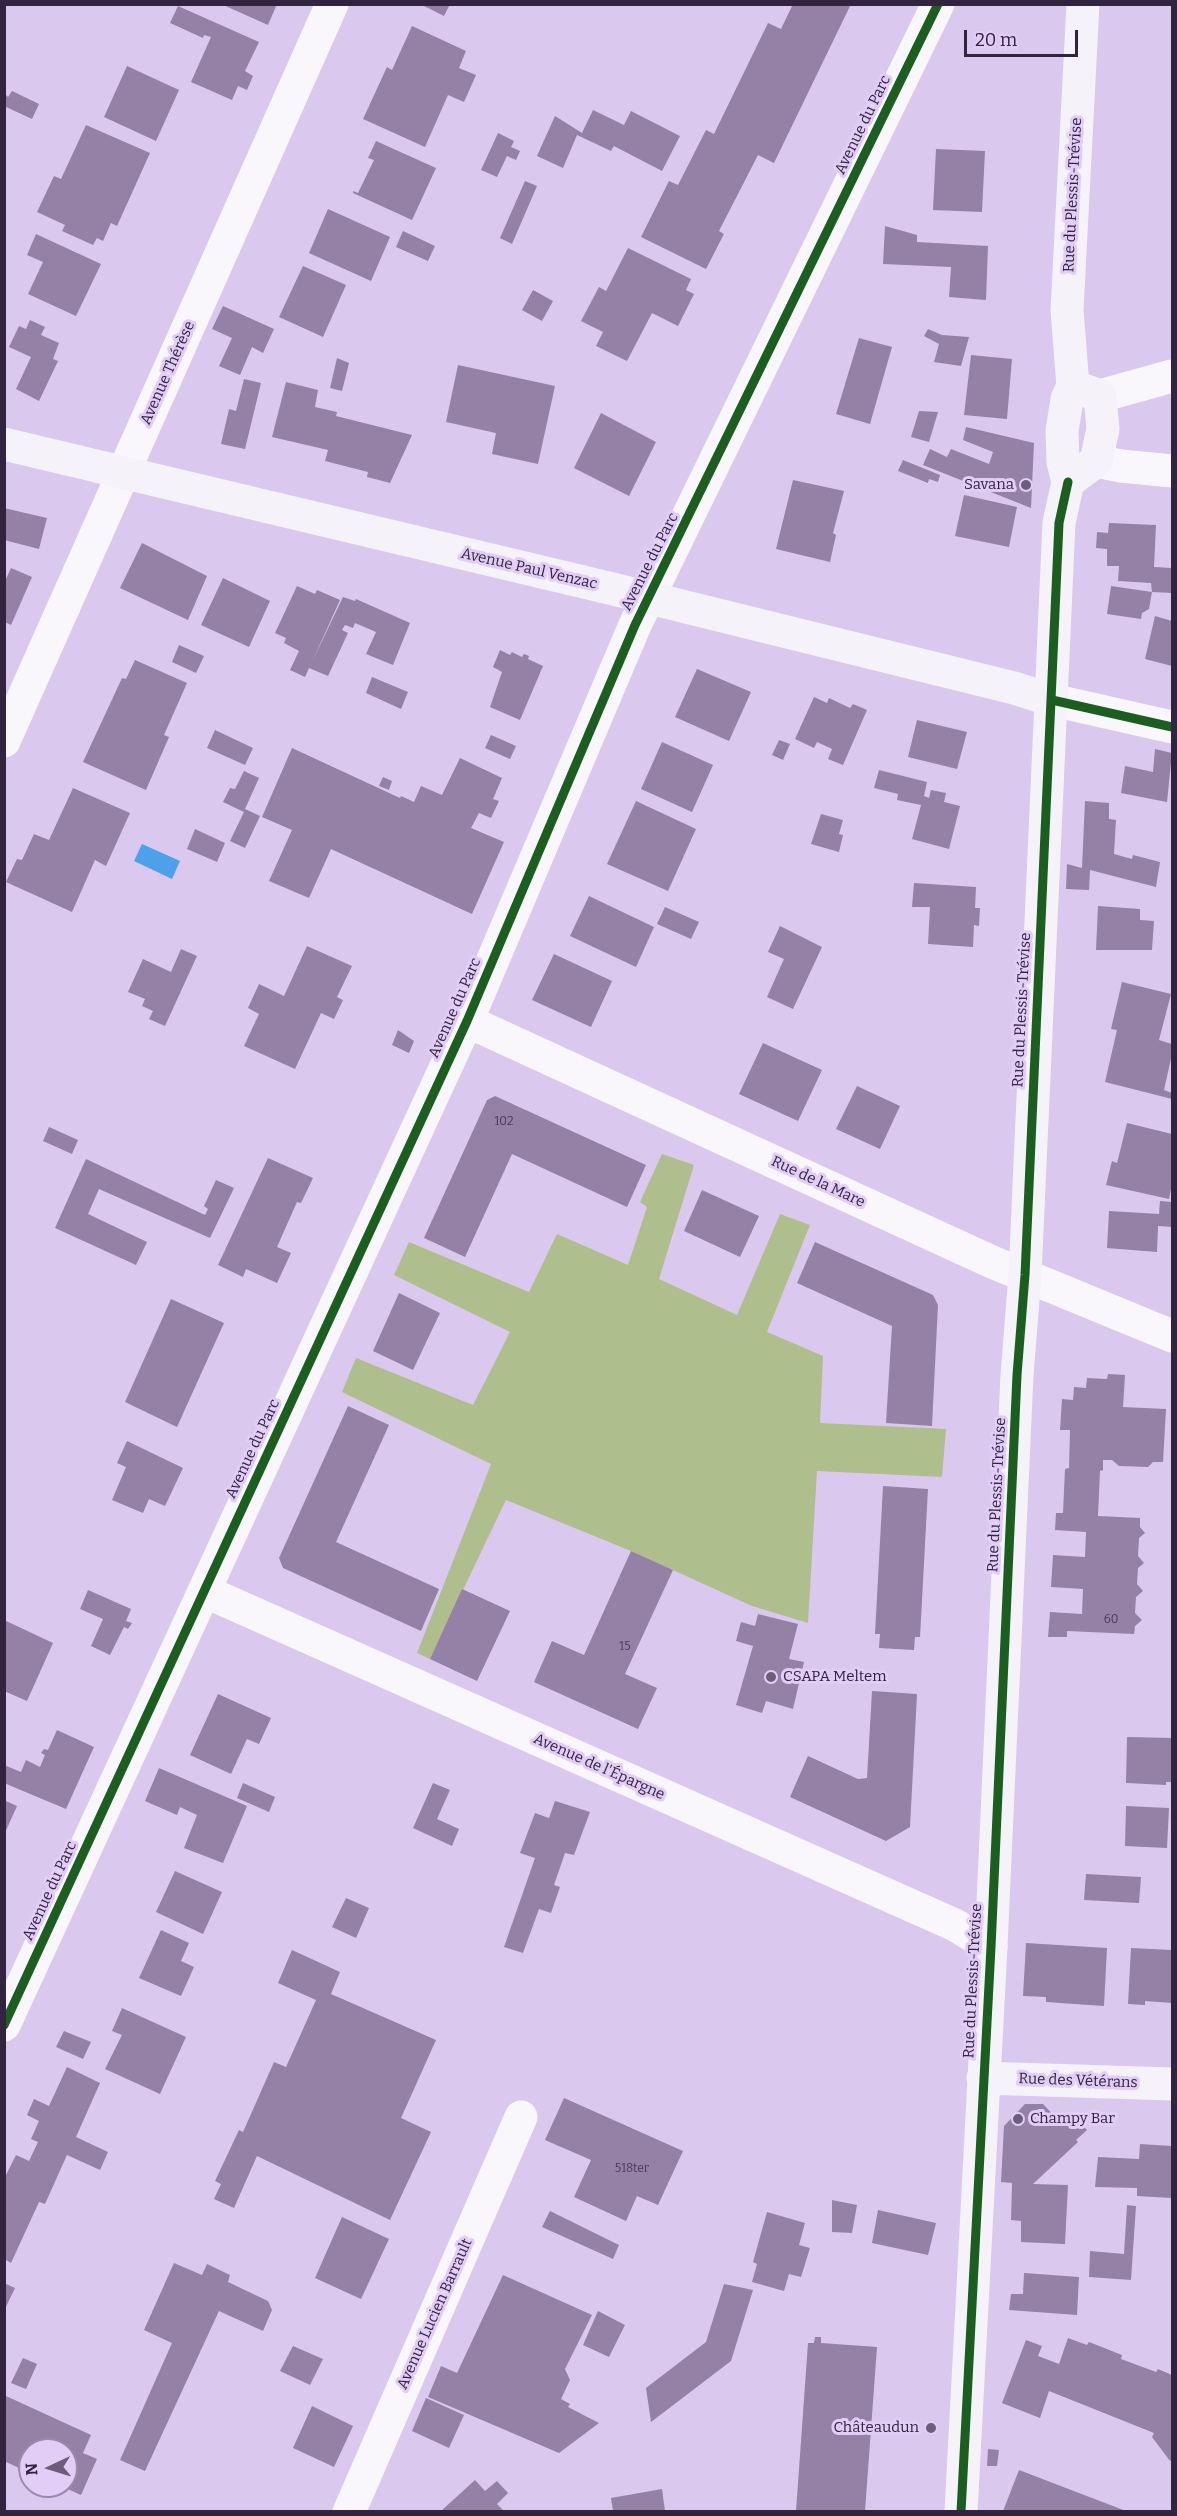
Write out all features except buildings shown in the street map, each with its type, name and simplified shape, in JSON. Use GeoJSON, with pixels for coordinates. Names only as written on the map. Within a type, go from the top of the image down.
{"type":"FeatureCollection","features":[{"type":"Feature","properties":{"kind":"street","name":"Avenue Thérèse"},"geometry":{"type":"LineString","coordinates":[[4,741],[332,4]]}},
{"type":"Feature","properties":{"kind":"street","name":"Avenue du Parc"},"geometry":{"type":"LineString","coordinates":[[4,2025],[467,1021],[635,625],[938,4]]}},
{"type":"Feature","properties":{"kind":"street","name":"Rue du Plessis-Trévise"},"geometry":{"type":"LineString","coordinates":[[1083,4],[1067,310],[1086,391],[1103,429],[1096,461]]}},
{"type":"Feature","properties":{"kind":"street"},"geometry":{"type":"LineString","coordinates":[[1086,391],[1173,376]]}},
{"type":"Feature","properties":{"kind":"street","name":"Rue du Plessis-Trévise"},"geometry":{"type":"LineString","coordinates":[[961,2511],[991,1947],[1017,1375],[1025,1275],[1059,523],[1068,482],[1063,462],[1062,431],[1066,399],[1086,391]]}},
{"type":"Feature","properties":{"kind":"street","name":"Avenue Paul Venzac"},"geometry":{"type":"LineString","coordinates":[[4,444],[1014,688],[1052,700]]}},
{"type":"Feature","properties":{"kind":"street"},"geometry":{"type":"LineString","coordinates":[[1068,482],[1096,461],[1173,471]]}},
{"type":"Feature","properties":{"kind":"street"},"geometry":{"type":"LineString","coordinates":[[1052,700],[1173,727]]}},
{"type":"Feature","properties":{"kind":"street","name":"Rue de la Mare"},"geometry":{"type":"LineString","coordinates":[[467,1021],[1025,1275],[1173,1336]]}},
{"type":"Feature","properties":{"kind":"street","name":"Avenue de l'Épargne"},"geometry":{"type":"LineString","coordinates":[[204,1591],[955,1925],[991,1947]]}},
{"type":"Feature","properties":{"kind":"street","name":"Rue des Vétérans"},"geometry":{"type":"LineString","coordinates":[[983,2078],[1173,2084]]}},
{"type":"Feature","properties":{"kind":"street","name":"Avenue Lucien Barrault"},"geometry":{"type":"LineString","coordinates":[[349,2511],[521,2117]]}},
{"type":"Feature","properties":{"kind":"green space"},"geometry":{"type":"Polygon","coordinates":[[[662,1154],[694,1165],[659,1279],[737,1315],[780,1214],[810,1225],[767,1332],[823,1356],[820,1423],[946,1429],[942,1477],[817,1471],[808,1623],[752,1606],[631,1551],[506,1500],[430,1659],[417,1653],[491,1464],[342,1392],[356,1358],[473,1405],[510,1332],[394,1275],[409,1242],[529,1292],[557,1234],[628,1265],[647,1207],[640,1202],[662,1154]]]}},
{"type":"Feature","properties":{"kind":"water"},"geometry":{"type":"Polygon","coordinates":[[[142,844],[180,861],[172,879],[134,861],[142,844]]]}},
{"type":"Feature","properties":{"kind":"cycle path"},"geometry":{"type":"LineString","coordinates":[[4,2025],[467,1021],[635,625],[938,4]]}},
{"type":"Feature","properties":{"kind":"cycle path"},"geometry":{"type":"LineString","coordinates":[[961,2512],[991,1947],[1017,1375],[1025,1275],[1059,523],[1068,482]]}},
{"type":"Feature","properties":{"kind":"cycle path"},"geometry":{"type":"LineString","coordinates":[[1052,700],[1172,727]]}},
{"type":"Feature","properties":{"kind":"place","name":"Savana"},"geometry":{"type":"Point","coordinates":[1026,485]}},
{"type":"Feature","properties":{"kind":"place","name":"CSAPA Meltem"},"geometry":{"type":"Point","coordinates":[771,1677]}},
{"type":"Feature","properties":{"kind":"place","name":"Champy Bar"},"geometry":{"type":"Point","coordinates":[1018,2119]}},
{"type":"Feature","properties":{"kind":"place","name":"Châteaudun"},"geometry":{"type":"Point","coordinates":[931,2428]}}]}
